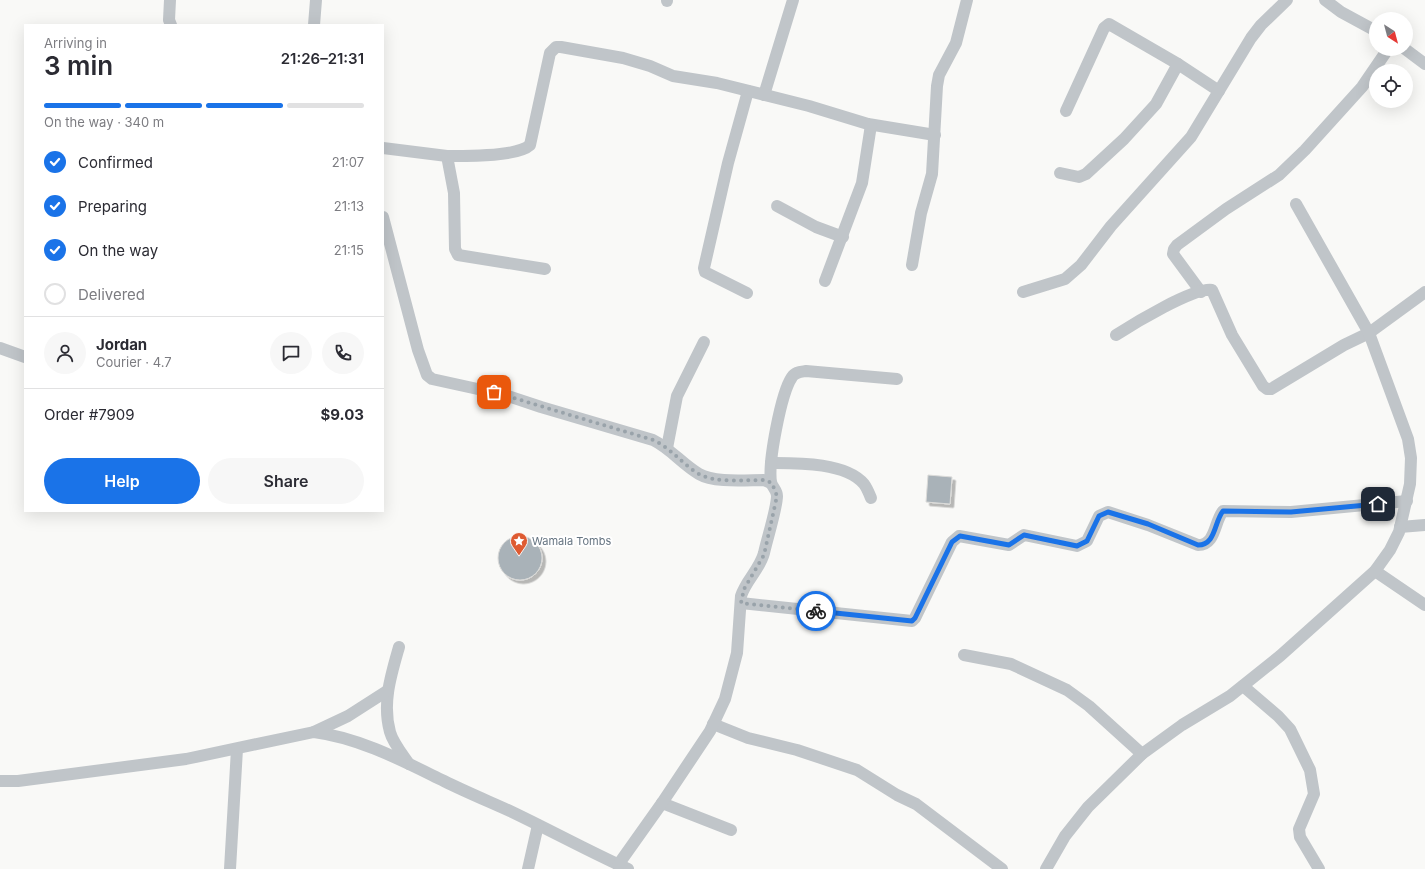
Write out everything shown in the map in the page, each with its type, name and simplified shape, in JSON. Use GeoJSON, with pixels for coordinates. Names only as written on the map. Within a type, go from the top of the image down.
{"type":"FeatureCollection","features":[{"type":"Feature","properties":{"kind":"street"},"geometry":{"type":"LineString","coordinates":[[170,0],[169,20],[171,24]]}},
{"type":"Feature","properties":{"kind":"street"},"geometry":{"type":"LineString","coordinates":[[314,24],[316,0]]}},
{"type":"Feature","properties":{"kind":"street"},"geometry":{"type":"LineString","coordinates":[[764,95],[793,0]]}},
{"type":"Feature","properties":{"kind":"street"},"geometry":{"type":"LineString","coordinates":[[912,265],[921,213],[932,174],[935,135],[936,86],[939,75],[956,43],[968,0]]}},
{"type":"Feature","properties":{"kind":"street"},"geometry":{"type":"LineString","coordinates":[[1023,292],[1053,283],[1073,273],[1126,209],[1191,137],[1251,38],[1261,25],[1287,0]]}},
{"type":"Feature","properties":{"kind":"street"},"geometry":{"type":"LineString","coordinates":[[1325,0],[1341,12],[1369,27]]}},
{"type":"Feature","properties":{"kind":"street"},"geometry":{"type":"LineString","coordinates":[[1066,111],[1106,25],[1109,24],[1178,64],[1219,91]]}},
{"type":"Feature","properties":{"kind":"street"},"geometry":{"type":"LineString","coordinates":[[384,148],[447,156],[493,154],[524,149],[530,145],[549,57],[552,50],[556,48],[623,58],[672,76],[716,83],[809,106],[871,125],[935,135]]}},
{"type":"Feature","properties":{"kind":"street"},"geometry":{"type":"LineString","coordinates":[[1413,55],[1425,64]]}},
{"type":"Feature","properties":{"kind":"street"},"geometry":{"type":"LineString","coordinates":[[1201,292],[1175,257],[1174,249],[1176,245],[1226,209],[1279,175],[1305,150],[1362,87],[1383,56]]}},
{"type":"Feature","properties":{"kind":"street"},"geometry":{"type":"LineString","coordinates":[[1060,173],[1079,177],[1086,174],[1124,138],[1151,109],[1178,64]]}},
{"type":"Feature","properties":{"kind":"street"},"geometry":{"type":"LineString","coordinates":[[748,91],[728,163],[704,268],[705,272],[748,293]]}},
{"type":"Feature","properties":{"kind":"street"},"geometry":{"type":"LineString","coordinates":[[825,281],[862,183],[871,125]]}},
{"type":"Feature","properties":{"kind":"street"},"geometry":{"type":"LineString","coordinates":[[447,156],[454,193],[457,254],[545,269]]}},
{"type":"Feature","properties":{"kind":"street"},"geometry":{"type":"LineString","coordinates":[[1046,869],[1065,836],[1088,807],[1142,754],[1243,686],[1280,656],[1376,571],[1390,550],[1400,527],[1407,501],[1411,458],[1408,439],[1369,334],[1296,204]]}},
{"type":"Feature","properties":{"kind":"street"},"geometry":{"type":"LineString","coordinates":[[777,206],[816,227],[843,236]]}},
{"type":"Feature","properties":{"kind":"street"},"geometry":{"type":"LineString","coordinates":[[384,221],[418,350],[428,375],[432,380],[505,395],[653,440],[667,448],[686,465],[708,478],[764,480],[772,483]]}},
{"type":"Feature","properties":{"kind":"street"},"geometry":{"type":"LineString","coordinates":[[1116,335],[1168,305],[1208,290],[1215,293],[1232,335],[1263,386],[1267,389],[1344,345],[1369,334],[1425,292]]}},
{"type":"Feature","properties":{"kind":"street"},"geometry":{"type":"LineString","coordinates":[[667,448],[677,396],[704,342]]}},
{"type":"Feature","properties":{"kind":"street"},"geometry":{"type":"LineString","coordinates":[[0,348],[15,355],[24,357]]}},
{"type":"Feature","properties":{"kind":"street"},"geometry":{"type":"LineString","coordinates":[[314,732],[334,734],[370,747],[409,764],[623,867],[713,724],[725,699],[737,653],[741,603],[744,589],[764,555],[777,496],[772,483],[771,463],[780,412],[792,377],[797,372],[834,372],[897,379]]}},
{"type":"Feature","properties":{"kind":"street"},"geometry":{"type":"LineString","coordinates":[[771,463],[807,463],[837,469],[855,476],[864,484],[871,498]]}},
{"type":"Feature","properties":{"kind":"street"},"geometry":{"type":"LineString","coordinates":[[741,603],[912,621],[915,618],[952,542],[960,536],[1009,545],[1024,535],[1077,546],[1087,541],[1099,516],[1108,512],[1148,524],[1198,545],[1204,545],[1211,540],[1219,516],[1223,511],[1291,512],[1407,501]]}},
{"type":"Feature","properties":{"kind":"street"},"geometry":{"type":"LineString","coordinates":[[1400,527],[1425,525]]}},
{"type":"Feature","properties":{"kind":"street"},"geometry":{"type":"LineString","coordinates":[[1376,571],[1425,605]]}},
{"type":"Feature","properties":{"kind":"street"},"geometry":{"type":"LineString","coordinates":[[399,647],[387,691],[390,733],[409,764]]}},
{"type":"Feature","properties":{"kind":"street"},"geometry":{"type":"LineString","coordinates":[[964,655],[1011,664],[1067,690],[1088,706],[1142,754]]}},
{"type":"Feature","properties":{"kind":"street"},"geometry":{"type":"LineString","coordinates":[[1243,686],[1278,716],[1290,730],[1299,745],[1310,770],[1314,794],[1299,829],[1300,837],[1319,869]]}},
{"type":"Feature","properties":{"kind":"street"},"geometry":{"type":"LineString","coordinates":[[0,781],[108,770],[186,759],[314,732],[348,716],[387,691]]}},
{"type":"Feature","properties":{"kind":"street"},"geometry":{"type":"LineString","coordinates":[[713,724],[748,738],[796,750],[857,770],[897,795],[916,804],[1002,869]]}},
{"type":"Feature","properties":{"kind":"street"},"geometry":{"type":"LineString","coordinates":[[230,869],[237,749]]}},
{"type":"Feature","properties":{"kind":"street"},"geometry":{"type":"LineString","coordinates":[[662,803],[731,830]]}},
{"type":"Feature","properties":{"kind":"street"},"geometry":{"type":"LineString","coordinates":[[528,869],[538,826]]}},
{"type":"Feature","properties":{"kind":"building"},"geometry":{"type":"Polygon","coordinates":[[[928,475],[952,477],[950,504],[926,502],[928,475]]]}},
{"type":"Feature","properties":{"kind":"building"},"geometry":{"type":"Polygon","coordinates":[[[524,536],[529,537],[536,542],[541,549],[541,567],[536,574],[529,579],[516,580],[511,579],[504,574],[499,567],[498,554],[499,549],[504,542],[511,537],[524,536]]]}},
{"type":"Feature","properties":{"kind":"way so far"},"geometry":{"type":"LineString","coordinates":[[494,392],[653,440],[663,445],[692,470],[708,478],[764,480],[772,483],[777,496],[764,555],[744,589],[741,603],[816,611]]}},
{"type":"Feature","properties":{"kind":"place","name":"Wamala Tombs"},"geometry":{"type":"Point","coordinates":[519,556]}},
{"type":"Feature","properties":{"kind":"route"},"geometry":{"type":"LineString","coordinates":[[816,611],[912,621],[915,618],[952,542],[960,536],[1009,545],[1013,544],[1024,535],[1077,546],[1087,541],[1099,516],[1108,512],[1148,524],[1198,545],[1204,545],[1211,540],[1219,516],[1223,511],[1291,512],[1378,504]]}}]}
